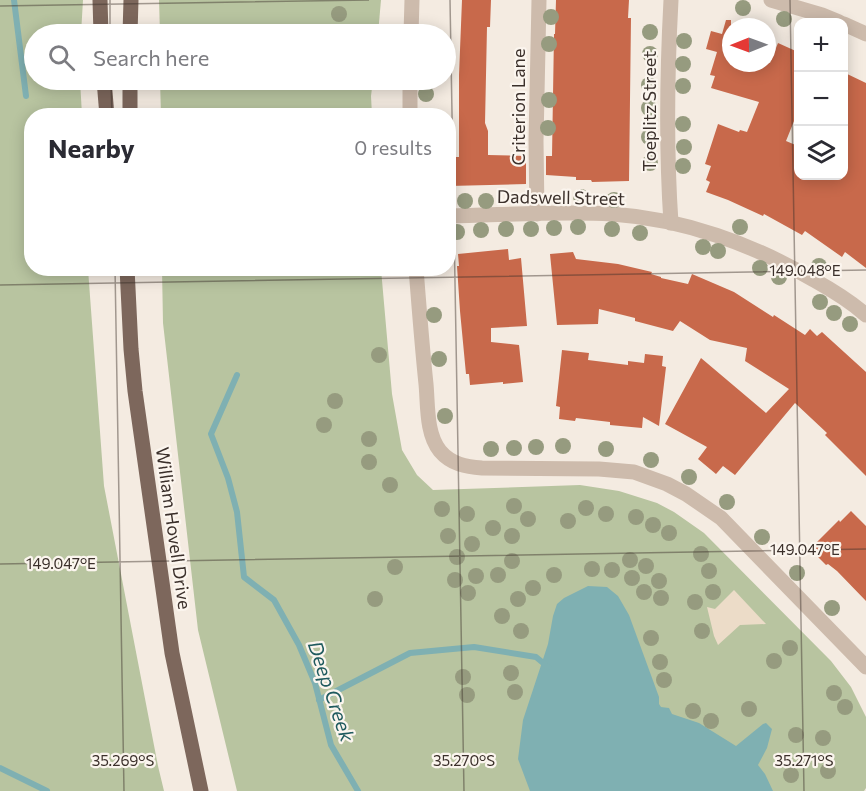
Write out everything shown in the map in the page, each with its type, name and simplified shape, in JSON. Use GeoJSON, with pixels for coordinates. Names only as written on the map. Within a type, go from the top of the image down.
{"type":"FeatureCollection","features":[{"type":"Feature","properties":{"kind":"main road"},"geometry":{"type":"LineString","coordinates":[[100,0],[101,24]]}},
{"type":"Feature","properties":{"kind":"main road"},"geometry":{"type":"LineString","coordinates":[[130,24],[131,0]]}},
{"type":"Feature","properties":{"kind":"main road"},"geometry":{"type":"LineString","coordinates":[[105,90],[106,108]]}},
{"type":"Feature","properties":{"kind":"main road"},"geometry":{"type":"LineString","coordinates":[[130,90],[130,108]]}},
{"type":"Feature","properties":{"kind":"main road","name":"William Hovell Drive"},"geometry":{"type":"LineString","coordinates":[[127,276],[135,391],[172,653],[201,791]]}},
{"type":"Feature","properties":{"kind":"street"},"geometry":{"type":"LineString","coordinates":[[411,24],[412,0]]}},
{"type":"Feature","properties":{"kind":"street","name":"Criterion Lane"},"geometry":{"type":"LineString","coordinates":[[537,214],[539,0]]}},
{"type":"Feature","properties":{"kind":"street","name":"Toeplitz Street"},"geometry":{"type":"LineString","coordinates":[[670,223],[668,161],[671,0]]}},
{"type":"Feature","properties":{"kind":"street"},"geometry":{"type":"LineString","coordinates":[[771,0],[829,18]]}},
{"type":"Feature","properties":{"kind":"street"},"geometry":{"type":"LineString","coordinates":[[848,26],[866,34]]}},
{"type":"Feature","properties":{"kind":"street"},"geometry":{"type":"LineString","coordinates":[[410,90],[411,108]]}},
{"type":"Feature","properties":{"kind":"street","name":"Dadswell Street"},"geometry":{"type":"LineString","coordinates":[[456,216],[615,214],[670,223],[728,239],[784,262],[835,292],[866,315]]}},
{"type":"Feature","properties":{"kind":"street"},"geometry":{"type":"LineString","coordinates":[[417,276],[430,428],[434,442],[441,453],[455,463],[464,466],[634,472],[667,484],[721,518],[866,667]]}},
{"type":"Feature","properties":{"kind":"green space"},"geometry":{"type":"Polygon","coordinates":[[[0,0],[83,0],[82,24],[24,24],[24,90],[81,90],[82,108],[24,108],[24,276],[89,276],[104,486],[164,791],[0,791],[0,0]]]}},
{"type":"Feature","properties":{"kind":"green space"},"geometry":{"type":"Polygon","coordinates":[[[159,0],[381,0],[379,24],[160,24],[159,0]]]}},
{"type":"Feature","properties":{"kind":"green space"},"geometry":{"type":"Polygon","coordinates":[[[160,90],[372,90],[372,108],[161,108],[160,90]]]}},
{"type":"Feature","properties":{"kind":"green space"},"geometry":{"type":"Polygon","coordinates":[[[162,276],[382,276],[392,394],[402,450],[417,475],[433,490],[580,485],[619,491],[657,503],[674,512],[704,533],[831,661],[851,687],[866,717],[866,788],[864,791],[237,791],[198,630],[163,323],[162,276]]]}},
{"type":"Feature","properties":{"kind":"shaded area"},"geometry":{"type":"Polygon","coordinates":[[[734,590],[766,624],[740,625],[718,645],[707,607],[715,609],[734,590]]]}},
{"type":"Feature","properties":{"kind":"water"},"geometry":{"type":"Polygon","coordinates":[[[588,586],[607,587],[618,596],[629,615],[661,707],[669,708],[672,714],[699,723],[736,746],[763,724],[766,723],[772,729],[767,748],[758,765],[773,791],[530,791],[518,759],[523,720],[548,644],[557,604],[588,586]]]}},
{"type":"Feature","properties":{"kind":"building"},"geometry":{"type":"Polygon","coordinates":[[[462,0],[491,0],[490,27],[487,27],[485,123],[488,131],[488,155],[526,156],[526,184],[456,186],[456,157],[459,157],[462,0]]]}},
{"type":"Feature","properties":{"kind":"building"},"geometry":{"type":"Polygon","coordinates":[[[556,0],[629,0],[628,18],[631,18],[629,181],[592,182],[591,180],[576,180],[576,177],[546,175],[546,156],[552,156],[556,0]]]}},
{"type":"Feature","properties":{"kind":"building"},"geometry":{"type":"Polygon","coordinates":[[[711,31],[722,34],[722,72],[776,72],[778,43],[794,50],[794,121],[786,141],[794,144],[794,180],[848,180],[848,74],[866,83],[866,268],[845,252],[842,257],[805,231],[802,235],[764,214],[763,216],[706,192],[710,182],[706,180],[711,166],[705,164],[718,124],[739,132],[740,130],[747,132],[759,102],[711,88],[715,76],[710,75],[717,52],[706,49],[711,31]]]}},
{"type":"Feature","properties":{"kind":"building"},"geometry":{"type":"Polygon","coordinates":[[[508,249],[509,260],[521,258],[527,326],[491,328],[491,342],[519,345],[523,382],[470,385],[469,374],[466,374],[460,311],[458,254],[508,249]]]}},
{"type":"Feature","properties":{"kind":"building"},"geometry":{"type":"Polygon","coordinates":[[[573,252],[576,259],[618,264],[688,284],[692,274],[734,292],[805,335],[810,329],[817,336],[822,332],[866,372],[866,476],[825,435],[827,433],[795,403],[735,475],[723,466],[716,474],[698,459],[707,447],[665,424],[701,358],[766,413],[789,389],[745,361],[747,348],[710,340],[680,321],[673,331],[599,309],[598,324],[557,325],[550,254],[573,252]]]}},
{"type":"Feature","properties":{"kind":"building"},"geometry":{"type":"Polygon","coordinates":[[[562,350],[589,353],[588,360],[628,365],[628,361],[644,363],[645,354],[663,356],[662,366],[666,367],[659,426],[643,417],[642,428],[610,425],[610,422],[576,418],[575,421],[559,419],[560,407],[556,406],[562,350]]]}},
{"type":"Feature","properties":{"kind":"building"},"geometry":{"type":"Polygon","coordinates":[[[851,511],[866,526],[866,601],[837,571],[828,564],[826,565],[810,549],[851,511]]]}},
{"type":"Feature","properties":{"kind":"waterway","name":"Deep Creek"},"geometry":{"type":"LineString","coordinates":[[14,0],[24,80]]}},
{"type":"Feature","properties":{"kind":"waterway","name":"Deep Creek"},"geometry":{"type":"LineString","coordinates":[[25,90],[26,96]]}},
{"type":"Feature","properties":{"kind":"waterway","name":"Deep Creek"},"geometry":{"type":"LineString","coordinates":[[237,375],[211,434],[228,478],[237,512],[244,577],[274,600],[299,645],[315,683],[331,745],[358,791]]}},
{"type":"Feature","properties":{"kind":"waterway"},"geometry":{"type":"LineString","coordinates":[[319,700],[410,653],[474,647],[536,657],[548,667]]}},
{"type":"Feature","properties":{"kind":"waterway"},"geometry":{"type":"LineString","coordinates":[[0,768],[47,791]]}}]}
